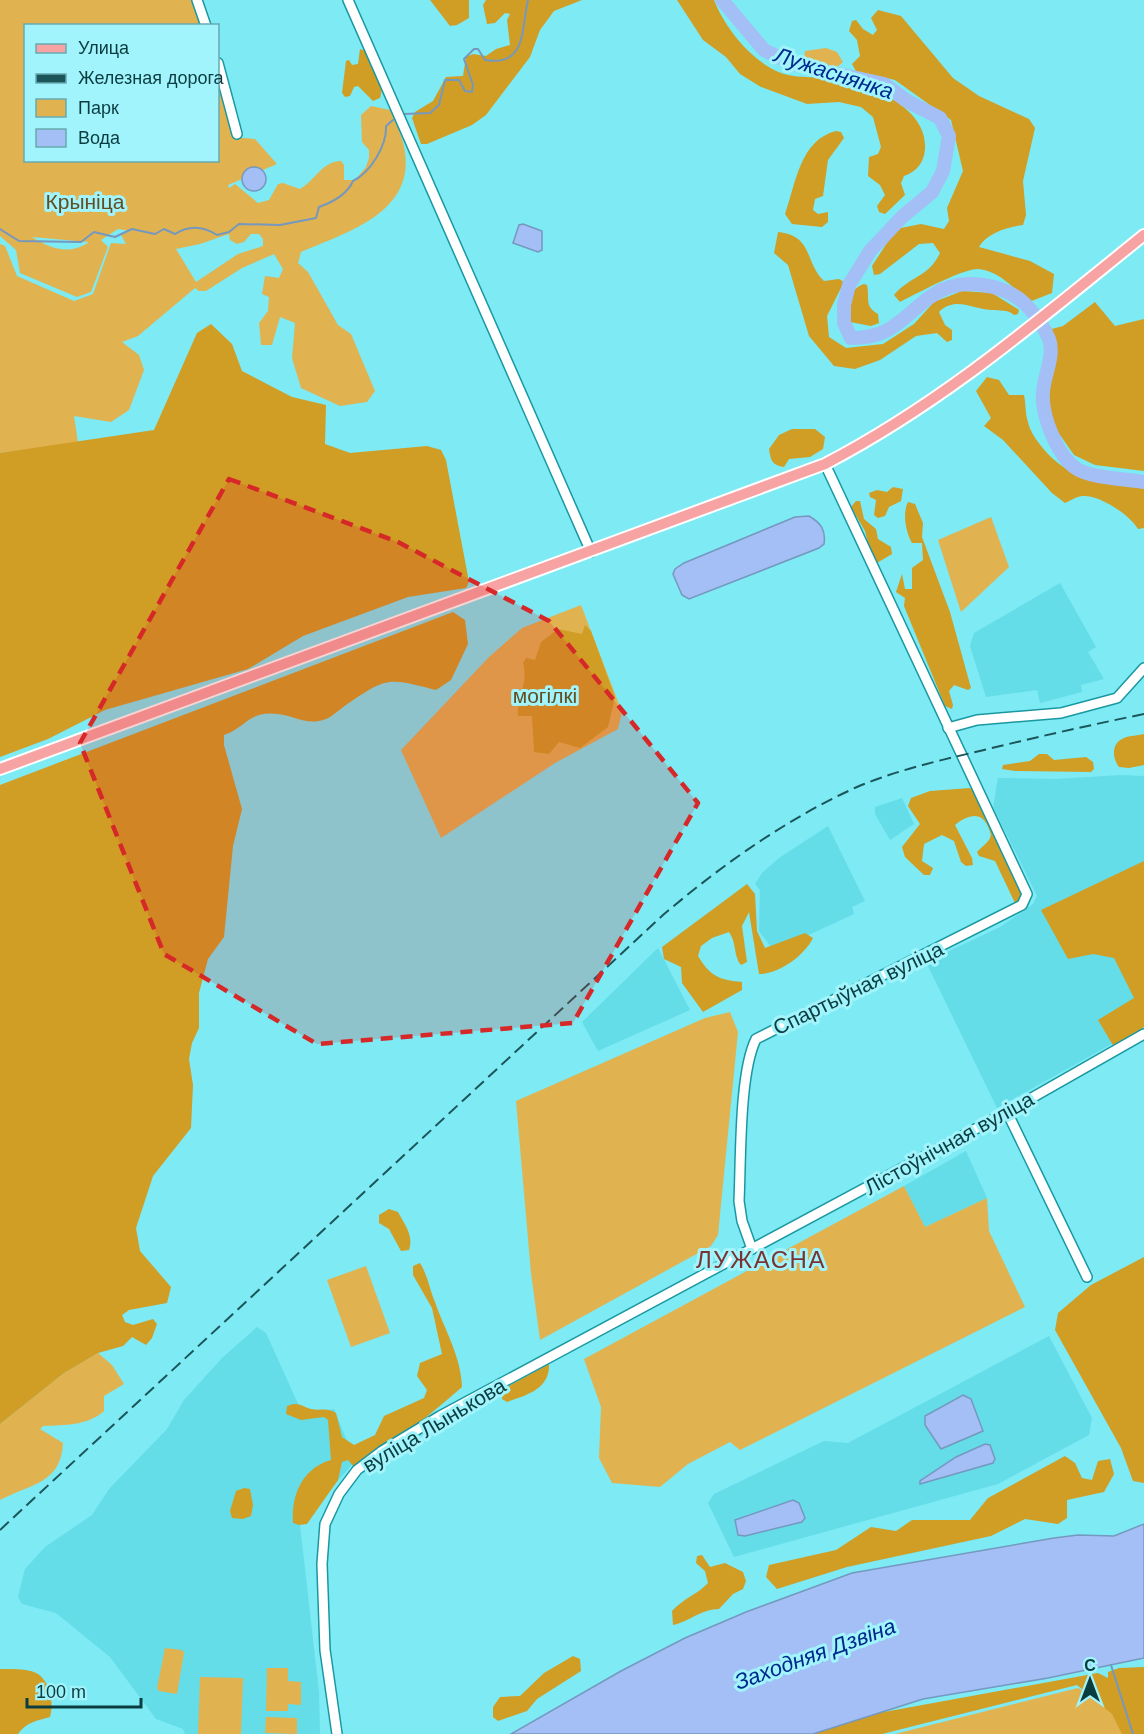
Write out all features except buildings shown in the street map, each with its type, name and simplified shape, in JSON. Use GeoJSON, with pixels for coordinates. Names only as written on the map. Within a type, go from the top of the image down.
{"type":"FeatureCollection","features":[{"type":"Feature","properties":{"kind":"main road"},"geometry":{"type":"LineString","coordinates":[[0,769],[825,464],[910,416],[1062,301],[1144,235]]}},
{"type":"Feature","properties":{"kind":"street"},"geometry":{"type":"LineString","coordinates":[[197,0],[205,24]]}},
{"type":"Feature","properties":{"kind":"street"},"geometry":{"type":"LineString","coordinates":[[348,0],[542,434],[591,552]]}},
{"type":"Feature","properties":{"kind":"street"},"geometry":{"type":"LineString","coordinates":[[219,67],[237,134]]}},
{"type":"Feature","properties":{"kind":"street","name":"Спартыўная вуліца"},"geometry":{"type":"LineString","coordinates":[[752,1249],[742,1221],[739,1202],[747,1077],[751,1050],[756,1040],[1022,905],[1027,894],[825,464]]}},
{"type":"Feature","properties":{"kind":"street"},"geometry":{"type":"LineString","coordinates":[[948,728],[977,720],[1061,713],[1117,698],[1144,668]]}},
{"type":"Feature","properties":{"kind":"street","name":"Лістоўнічная вуліца"},"geometry":{"type":"LineString","coordinates":[[752,1249],[1007,1112],[1144,1034]]}},
{"type":"Feature","properties":{"kind":"street"},"geometry":{"type":"LineString","coordinates":[[1007,1112],[1087,1277]]}},
{"type":"Feature","properties":{"kind":"street","name":"вуліца Лынькова"},"geometry":{"type":"LineString","coordinates":[[337,1734],[325,1650],[323,1538],[330,1510],[357,1470],[382,1451],[440,1416],[752,1249]]}},
{"type":"Feature","properties":{"kind":"highlighted area"},"geometry":{"type":"Polygon","coordinates":[[[229,479],[398,542],[549,621],[698,803],[573,1023],[317,1044],[164,954],[80,743],[229,479]]]}},
{"type":"Feature","properties":{"kind":"shaded area"},"geometry":{"type":"Polygon","coordinates":[[[1060,583],[1096,647],[1088,652],[1104,679],[1081,685],[1082,692],[1040,703],[1037,690],[986,697],[970,646],[974,633],[1060,583]]]}},
{"type":"Feature","properties":{"kind":"shaded area"},"geometry":{"type":"Polygon","coordinates":[[[1144,776],[1144,1026],[997,1108],[926,962],[1000,927],[1033,904],[1037,896],[993,807],[998,778],[1056,779],[1144,776]]]}},
{"type":"Feature","properties":{"kind":"shaded area"},"geometry":{"type":"Polygon","coordinates":[[[902,798],[914,824],[890,840],[875,814],[875,807],[902,798]]]}},
{"type":"Feature","properties":{"kind":"shaded area"},"geometry":{"type":"Polygon","coordinates":[[[828,826],[865,901],[852,907],[854,914],[774,951],[759,931],[760,890],[755,884],[762,873],[779,858],[828,826]]]}},
{"type":"Feature","properties":{"kind":"shaded area"},"geometry":{"type":"Polygon","coordinates":[[[658,948],[690,1010],[598,1051],[582,1022],[658,948]]]}},
{"type":"Feature","properties":{"kind":"shaded area"},"geometry":{"type":"Polygon","coordinates":[[[966,1151],[987,1198],[925,1227],[904,1186],[966,1151]]]}},
{"type":"Feature","properties":{"kind":"shaded area"},"geometry":{"type":"Polygon","coordinates":[[[257,1327],[266,1333],[304,1417],[334,1409],[355,1461],[300,1525],[319,1692],[320,1734],[185,1734],[183,1729],[156,1719],[110,1657],[56,1613],[22,1604],[18,1597],[25,1569],[45,1547],[92,1515],[109,1489],[167,1429],[184,1400],[222,1358],[257,1327]]]}},
{"type":"Feature","properties":{"kind":"shaded area"},"geometry":{"type":"Polygon","coordinates":[[[1049,1336],[1092,1418],[1089,1435],[998,1484],[734,1557],[708,1503],[714,1494],[824,1441],[848,1443],[1049,1336]]]}},
{"type":"Feature","properties":{"kind":"green space","name":"Крыніца"},"geometry":{"type":"Polygon","coordinates":[[[0,0],[194,0],[203,24],[24,24],[24,162],[219,162],[219,84],[233,137],[255,139],[277,164],[228,185],[229,188],[235,184],[258,203],[269,200],[278,184],[283,183],[300,189],[334,162],[341,161],[344,165],[344,180],[355,180],[366,167],[369,158],[369,150],[362,142],[361,115],[371,106],[390,110],[402,139],[406,163],[402,184],[392,200],[378,214],[360,226],[301,252],[298,263],[308,272],[338,325],[351,334],[375,391],[367,402],[340,406],[301,388],[292,358],[295,323],[280,317],[272,345],[261,345],[259,323],[268,311],[269,297],[262,294],[265,276],[279,278],[283,269],[274,254],[242,268],[206,291],[199,291],[195,288],[138,336],[122,342],[139,355],[144,370],[129,410],[111,422],[74,416],[78,443],[0,453],[0,244],[5,246],[17,276],[74,301],[93,294],[111,243],[126,244],[121,235],[131,231],[118,229],[101,240],[108,247],[91,292],[77,297],[20,273],[16,250],[0,236],[0,0]],[[229,234],[176,249],[196,282],[238,254],[263,246],[263,239],[259,234],[251,234],[244,242],[237,244],[230,240],[229,234]],[[32,237],[46,245],[67,250],[81,247],[88,242],[32,237]]]}},
{"type":"Feature","properties":{"kind":"green space"},"geometry":{"type":"Polygon","coordinates":[[[430,0],[469,0],[469,18],[450,26],[430,0]]]}},
{"type":"Feature","properties":{"kind":"green space"},"geometry":{"type":"Polygon","coordinates":[[[486,0],[582,0],[554,11],[540,30],[530,57],[486,115],[472,125],[427,144],[421,144],[412,118],[415,112],[433,101],[446,77],[463,76],[466,57],[473,54],[486,56],[496,49],[510,45],[507,20],[510,14],[505,13],[495,23],[487,24],[483,5],[486,0]]]}},
{"type":"Feature","properties":{"kind":"green space"},"geometry":{"type":"Polygon","coordinates":[[[677,0],[714,0],[725,22],[740,42],[770,68],[794,76],[854,82],[883,94],[908,111],[918,122],[924,135],[925,149],[919,166],[904,176],[901,183],[905,195],[885,214],[879,212],[877,206],[885,195],[880,185],[868,176],[869,157],[878,154],[881,147],[873,117],[861,107],[839,102],[807,104],[761,87],[740,74],[726,57],[703,40],[677,0]]]}},
{"type":"Feature","properties":{"kind":"green space"},"geometry":{"type":"Polygon","coordinates":[[[878,10],[901,16],[953,78],[979,96],[1029,119],[1035,128],[1023,181],[1026,215],[1023,225],[998,232],[987,238],[979,247],[1030,261],[1054,274],[1052,293],[1029,302],[1000,277],[979,269],[951,277],[900,302],[894,295],[936,261],[940,253],[933,243],[919,244],[880,274],[874,275],[872,266],[896,229],[921,224],[944,229],[949,221],[947,208],[963,171],[951,120],[895,80],[856,71],[852,64],[860,56],[857,40],[849,31],[852,21],[856,20],[863,29],[873,35],[877,30],[871,18],[878,10]]]}},
{"type":"Feature","properties":{"kind":"green space"},"geometry":{"type":"Polygon","coordinates":[[[826,48],[837,52],[843,62],[837,67],[804,60],[805,51],[826,48]]]}},
{"type":"Feature","properties":{"kind":"green space"},"geometry":{"type":"Polygon","coordinates":[[[360,49],[366,51],[380,80],[380,98],[373,101],[358,86],[354,87],[350,96],[345,97],[342,93],[346,61],[349,60],[352,65],[358,64],[360,49]]]}},
{"type":"Feature","properties":{"kind":"green space"},"geometry":{"type":"Polygon","coordinates":[[[836,131],[841,132],[844,138],[828,160],[823,196],[815,199],[813,210],[818,214],[828,212],[828,222],[822,227],[792,224],[785,214],[801,164],[814,143],[836,131]]]}},
{"type":"Feature","properties":{"kind":"green space"},"geometry":{"type":"Polygon","coordinates":[[[778,232],[789,234],[803,244],[813,266],[824,281],[839,279],[844,282],[827,316],[829,337],[846,348],[883,344],[914,324],[934,302],[962,291],[992,293],[1019,310],[1018,314],[951,305],[939,312],[945,325],[952,330],[952,340],[947,342],[937,333],[916,336],[880,360],[855,369],[834,366],[809,336],[788,265],[774,253],[778,232]]]}},
{"type":"Feature","properties":{"kind":"green space"},"geometry":{"type":"Polygon","coordinates":[[[864,284],[867,285],[869,305],[878,314],[879,323],[871,326],[850,322],[849,317],[849,300],[855,290],[864,284]]]}},
{"type":"Feature","properties":{"kind":"green space"},"geometry":{"type":"Polygon","coordinates":[[[1095,302],[1115,326],[1144,319],[1144,471],[1095,465],[1074,455],[1046,415],[1046,385],[1052,359],[1048,330],[1063,326],[1095,302]]]}},
{"type":"Feature","properties":{"kind":"green space"},"geometry":{"type":"Polygon","coordinates":[[[211,324],[232,344],[242,371],[292,397],[326,405],[325,444],[350,453],[427,446],[441,450],[446,460],[469,582],[466,588],[408,597],[303,636],[248,669],[105,710],[48,739],[0,757],[0,453],[154,430],[197,333],[211,324]]]}},
{"type":"Feature","properties":{"kind":"green space"},"geometry":{"type":"Polygon","coordinates":[[[987,377],[999,380],[1009,395],[1024,395],[1026,415],[1031,430],[1041,446],[1058,463],[1092,480],[1144,488],[1144,528],[1138,529],[1122,512],[1106,502],[1081,496],[1065,503],[1052,493],[1003,440],[984,426],[991,418],[976,391],[987,377]]]}},
{"type":"Feature","properties":{"kind":"green space"},"geometry":{"type":"Polygon","coordinates":[[[792,429],[815,429],[825,437],[823,449],[810,457],[789,459],[784,467],[777,465],[771,459],[769,449],[779,435],[792,429]]]}},
{"type":"Feature","properties":{"kind":"green space"},"geometry":{"type":"Polygon","coordinates":[[[893,487],[903,489],[901,501],[889,507],[885,516],[878,518],[874,515],[876,500],[870,497],[869,493],[877,490],[887,492],[893,487]]]}},
{"type":"Feature","properties":{"kind":"green space"},"geometry":{"type":"Polygon","coordinates":[[[856,501],[860,501],[864,519],[876,529],[878,539],[891,547],[892,554],[877,563],[871,555],[865,531],[851,507],[856,501]]]}},
{"type":"Feature","properties":{"kind":"green space"},"geometry":{"type":"Polygon","coordinates":[[[908,502],[915,504],[923,523],[922,537],[950,612],[971,688],[968,690],[954,685],[949,691],[952,709],[945,706],[904,606],[905,598],[896,592],[902,574],[905,589],[912,589],[912,568],[923,560],[922,543],[912,543],[908,534],[905,512],[908,502]]]}},
{"type":"Feature","properties":{"kind":"green space"},"geometry":{"type":"Polygon","coordinates":[[[991,517],[1009,567],[961,612],[938,540],[991,517]]]}},
{"type":"Feature","properties":{"kind":"green space","name":"могілкі"},"geometry":{"type":"Polygon","coordinates":[[[581,605],[622,712],[618,729],[555,763],[441,838],[401,750],[489,657],[522,628],[581,605]]]}},
{"type":"Feature","properties":{"kind":"green space"},"geometry":{"type":"Polygon","coordinates":[[[453,612],[465,620],[468,644],[451,680],[436,690],[408,683],[389,682],[371,689],[323,720],[300,720],[268,713],[254,717],[224,735],[224,745],[242,809],[233,846],[224,937],[208,959],[199,993],[199,1028],[192,1043],[189,1059],[193,1085],[191,1128],[153,1176],[136,1228],[140,1251],[171,1287],[167,1303],[129,1310],[122,1315],[125,1322],[133,1325],[153,1319],[157,1324],[152,1338],[146,1345],[132,1337],[123,1346],[98,1353],[64,1373],[0,1424],[0,785],[453,612]]]}},
{"type":"Feature","properties":{"kind":"green space"},"geometry":{"type":"Polygon","coordinates":[[[585,625],[591,631],[615,697],[608,727],[580,748],[559,742],[549,754],[534,752],[532,716],[518,716],[525,677],[523,663],[526,658],[535,660],[541,642],[558,629],[582,634],[585,625]]]}},
{"type":"Feature","properties":{"kind":"green space"},"geometry":{"type":"Polygon","coordinates":[[[1144,734],[1144,765],[1119,767],[1114,755],[1117,743],[1126,737],[1144,734]]]}},
{"type":"Feature","properties":{"kind":"green space"},"geometry":{"type":"Polygon","coordinates":[[[1039,754],[1047,754],[1054,760],[1086,757],[1093,762],[1094,769],[1091,772],[1002,769],[1003,765],[1030,761],[1039,754]]]}},
{"type":"Feature","properties":{"kind":"green space"},"geometry":{"type":"Polygon","coordinates":[[[970,788],[978,796],[1023,892],[1023,898],[1015,903],[995,861],[979,856],[977,852],[988,842],[991,835],[986,823],[979,817],[970,817],[955,825],[972,858],[973,865],[966,866],[961,862],[954,841],[942,835],[924,844],[922,861],[933,868],[930,875],[924,875],[905,857],[902,847],[920,824],[908,806],[911,798],[930,791],[970,788]]]}},
{"type":"Feature","properties":{"kind":"green space"},"geometry":{"type":"Polygon","coordinates":[[[1144,861],[1144,1027],[1114,1047],[1098,1020],[1134,998],[1114,958],[1093,954],[1068,959],[1041,910],[1144,861]]]}},
{"type":"Feature","properties":{"kind":"green space"},"geometry":{"type":"Polygon","coordinates":[[[747,884],[755,894],[757,931],[765,948],[805,933],[813,938],[804,951],[790,963],[775,971],[759,974],[749,912],[742,926],[747,962],[741,965],[729,932],[712,938],[701,946],[698,956],[711,972],[727,980],[742,982],[742,990],[703,1012],[682,983],[681,967],[664,959],[662,947],[747,884]]]}},
{"type":"Feature","properties":{"kind":"green space"},"geometry":{"type":"Polygon","coordinates":[[[730,1012],[738,1032],[718,1235],[711,1246],[540,1340],[531,1273],[516,1101],[705,1018],[730,1012]]]}},
{"type":"Feature","properties":{"kind":"green space"},"geometry":{"type":"Polygon","coordinates":[[[904,1186],[925,1227],[987,1198],[989,1231],[1025,1307],[740,1450],[730,1442],[688,1464],[660,1487],[612,1483],[599,1458],[601,1407],[584,1359],[904,1186]]]}},
{"type":"Feature","properties":{"kind":"green space"},"geometry":{"type":"Polygon","coordinates":[[[389,1209],[398,1212],[406,1226],[410,1235],[409,1250],[401,1251],[389,1229],[379,1223],[379,1215],[389,1209]]]}},
{"type":"Feature","properties":{"kind":"green space"},"geometry":{"type":"Polygon","coordinates":[[[1144,1257],[1144,1483],[1133,1481],[1121,1448],[1055,1330],[1058,1313],[1091,1285],[1144,1257]]]}},
{"type":"Feature","properties":{"kind":"green space"},"geometry":{"type":"Polygon","coordinates":[[[420,1263],[456,1354],[462,1387],[410,1430],[369,1459],[354,1467],[348,1460],[342,1462],[338,1480],[307,1524],[293,1523],[294,1502],[301,1484],[313,1469],[331,1460],[328,1420],[324,1417],[301,1420],[286,1414],[287,1406],[297,1404],[336,1413],[342,1437],[354,1445],[375,1435],[384,1416],[424,1398],[427,1390],[417,1376],[420,1363],[442,1354],[432,1308],[413,1275],[413,1266],[420,1263]]]}},
{"type":"Feature","properties":{"kind":"green space"},"geometry":{"type":"Polygon","coordinates":[[[366,1266],[390,1333],[351,1347],[327,1280],[366,1266]]]}},
{"type":"Feature","properties":{"kind":"green space"},"geometry":{"type":"Polygon","coordinates":[[[98,1353],[112,1365],[124,1384],[104,1396],[104,1411],[90,1420],[75,1424],[43,1426],[40,1429],[63,1443],[57,1467],[42,1481],[0,1500],[0,1424],[64,1373],[98,1353]]]}},
{"type":"Feature","properties":{"kind":"green space"},"geometry":{"type":"Polygon","coordinates":[[[549,1364],[546,1380],[536,1390],[507,1402],[502,1399],[503,1389],[549,1364]]]}},
{"type":"Feature","properties":{"kind":"green space"},"geometry":{"type":"Polygon","coordinates":[[[1065,1456],[1075,1463],[1082,1478],[1092,1480],[1098,1461],[1110,1459],[1114,1474],[1104,1492],[1067,1500],[1067,1518],[1058,1524],[1025,1519],[991,1536],[847,1567],[777,1589],[766,1577],[769,1565],[836,1550],[871,1527],[896,1531],[912,1520],[970,1520],[988,1498],[1065,1456]]]}},
{"type":"Feature","properties":{"kind":"green space"},"geometry":{"type":"Polygon","coordinates":[[[244,1488],[250,1489],[253,1505],[251,1516],[243,1519],[232,1518],[230,1511],[236,1491],[244,1488]]]}},
{"type":"Feature","properties":{"kind":"green space"},"geometry":{"type":"Polygon","coordinates":[[[702,1555],[710,1567],[725,1563],[743,1572],[746,1581],[743,1589],[733,1594],[719,1609],[707,1611],[673,1625],[672,1611],[708,1583],[705,1571],[696,1563],[697,1556],[702,1555]]]}},
{"type":"Feature","properties":{"kind":"green space"},"geometry":{"type":"Polygon","coordinates":[[[165,1648],[182,1650],[184,1653],[177,1694],[159,1691],[157,1688],[165,1648]]]}},
{"type":"Feature","properties":{"kind":"green space"},"geometry":{"type":"Polygon","coordinates":[[[573,1656],[580,1659],[581,1671],[537,1699],[527,1711],[498,1721],[493,1717],[493,1707],[500,1697],[520,1696],[544,1673],[573,1656]]]}},
{"type":"Feature","properties":{"kind":"green space"},"geometry":{"type":"Polygon","coordinates":[[[1144,1667],[1144,1734],[1122,1734],[1112,1714],[1077,1685],[882,1734],[813,1734],[873,1714],[1098,1673],[1108,1678],[1108,1672],[1119,1668],[1144,1667]]]}},
{"type":"Feature","properties":{"kind":"green space"},"geometry":{"type":"Polygon","coordinates":[[[267,1668],[288,1668],[288,1681],[301,1682],[301,1705],[288,1704],[288,1711],[266,1711],[267,1668]]]}},
{"type":"Feature","properties":{"kind":"green space"},"geometry":{"type":"Polygon","coordinates":[[[0,1669],[19,1669],[38,1674],[49,1688],[52,1706],[50,1717],[28,1725],[18,1734],[0,1734],[0,1669]]]}},
{"type":"Feature","properties":{"kind":"green space"},"geometry":{"type":"Polygon","coordinates":[[[200,1677],[243,1678],[241,1734],[198,1734],[200,1677]]]}},
{"type":"Feature","properties":{"kind":"green space"},"geometry":{"type":"Polygon","coordinates":[[[1078,1688],[1114,1710],[1124,1734],[895,1734],[1078,1688]]]}},
{"type":"Feature","properties":{"kind":"green space"},"geometry":{"type":"Polygon","coordinates":[[[266,1717],[297,1718],[297,1734],[265,1733],[266,1717]]]}},
{"type":"Feature","properties":{"kind":"water"},"geometry":{"type":"Polygon","coordinates":[[[254,167],[259,168],[265,174],[265,184],[259,190],[254,191],[249,190],[243,184],[242,179],[243,174],[249,168],[254,167]]]}},
{"type":"Feature","properties":{"kind":"water"},"geometry":{"type":"Polygon","coordinates":[[[523,224],[542,231],[542,250],[538,252],[513,243],[519,225],[523,224]]]}},
{"type":"Feature","properties":{"kind":"water"},"geometry":{"type":"Polygon","coordinates":[[[809,516],[820,524],[823,531],[824,544],[819,548],[689,599],[682,595],[673,574],[675,569],[684,563],[795,517],[809,516]]]}},
{"type":"Feature","properties":{"kind":"water"},"geometry":{"type":"Polygon","coordinates":[[[963,1395],[971,1399],[983,1431],[941,1449],[925,1425],[925,1416],[963,1395]]]}},
{"type":"Feature","properties":{"kind":"water"},"geometry":{"type":"Polygon","coordinates":[[[985,1444],[990,1445],[995,1459],[993,1463],[920,1484],[920,1481],[956,1457],[985,1444]]]}},
{"type":"Feature","properties":{"kind":"water"},"geometry":{"type":"Polygon","coordinates":[[[793,1500],[799,1503],[805,1518],[802,1522],[745,1536],[738,1535],[735,1520],[793,1500]]]}},
{"type":"Feature","properties":{"kind":"water","name":"Заходняя Дзвіна"},"geometry":{"type":"Polygon","coordinates":[[[1144,1524],[1144,1658],[1048,1678],[923,1699],[813,1734],[511,1734],[621,1671],[685,1638],[746,1612],[852,1573],[1054,1538],[1078,1535],[1114,1536],[1144,1524]]]}},
{"type":"Feature","properties":{"kind":"waterway"},"geometry":{"type":"LineString","coordinates":[[404,114],[430,113],[439,105],[445,80],[459,80],[465,91],[472,92],[473,85],[464,59],[474,49],[478,49],[485,60],[499,61],[515,52],[520,44],[528,0]]}},
{"type":"Feature","properties":{"kind":"waterway","name":"Лужаснянка"},"geometry":{"type":"LineString","coordinates":[[722,0],[764,50],[792,64],[884,84],[907,101],[940,118],[949,136],[943,171],[932,192],[902,217],[870,251],[849,285],[844,305],[844,323],[851,338],[866,337],[888,330],[944,289],[970,284],[983,285],[1009,293],[1029,308],[1049,339],[1051,352],[1043,401],[1052,434],[1063,455],[1083,472],[1144,482]]}},
{"type":"Feature","properties":{"kind":"waterway"},"geometry":{"type":"LineString","coordinates":[[0,229],[19,241],[81,242],[94,232],[115,237],[132,229],[155,234],[164,229],[175,234],[196,228],[217,235],[229,232],[239,224],[280,225],[316,218],[319,207],[343,194],[353,181],[372,165],[384,141],[386,126],[393,120]]}},
{"type":"Feature","properties":{"kind":"waterway"},"geometry":{"type":"LineString","coordinates":[[1111,1665],[1133,1734]]}},
{"type":"Feature","properties":{"kind":"railway"},"geometry":{"type":"LineString","coordinates":[[0,1530],[663,915],[708,878],[805,813],[872,781],[903,770],[1144,714]]}},
{"type":"Feature","properties":{"kind":"district","name":"ЛУЖАСНА"},"geometry":{"type":"Point","coordinates":[761,1259]}}]}
